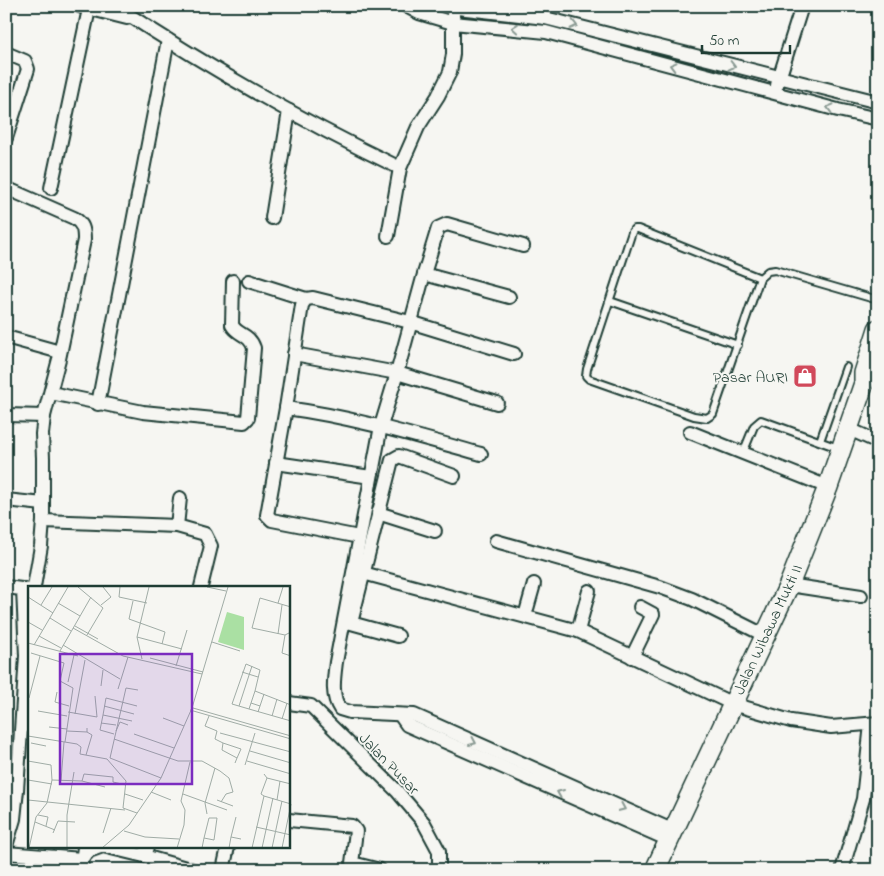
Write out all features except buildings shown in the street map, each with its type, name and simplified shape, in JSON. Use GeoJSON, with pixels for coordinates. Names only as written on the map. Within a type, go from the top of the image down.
{"type":"FeatureCollection","features":[{"type":"Feature","properties":{"kind":"main road","name":"Jalan Wibawa Mukti II"},"geometry":{"type":"LineString","coordinates":[[655,870],[789,585],[842,449],[868,370],[878,329]]}},
{"type":"Feature","properties":{"kind":"street"},"geometry":{"type":"LineString","coordinates":[[115,6],[168,40],[289,111],[400,168]]}},
{"type":"Feature","properties":{"kind":"street"},"geometry":{"type":"LineString","coordinates":[[406,6],[419,13],[453,23],[546,32],[878,119]]}},
{"type":"Feature","properties":{"kind":"street"},"geometry":{"type":"LineString","coordinates":[[775,93],[802,6]]}},
{"type":"Feature","properties":{"kind":"street"},"geometry":{"type":"LineString","coordinates":[[388,236],[400,168],[418,126],[438,96],[450,72],[453,54],[453,23],[446,7],[544,12],[780,78],[878,102]]}},
{"type":"Feature","properties":{"kind":"street"},"geometry":{"type":"LineString","coordinates":[[51,188],[84,8],[137,20]]}},
{"type":"Feature","properties":{"kind":"street"},"geometry":{"type":"LineString","coordinates":[[544,12],[546,32]]}},
{"type":"Feature","properties":{"kind":"street"},"geometry":{"type":"LineString","coordinates":[[98,404],[168,40]]}},
{"type":"Feature","properties":{"kind":"street"},"geometry":{"type":"LineString","coordinates":[[6,53],[25,61],[28,69],[6,138]]}},
{"type":"Feature","properties":{"kind":"street"},"geometry":{"type":"LineString","coordinates":[[272,218],[289,111]]}},
{"type":"Feature","properties":{"kind":"street"},"geometry":{"type":"LineString","coordinates":[[6,188],[74,218],[81,223],[84,230],[84,240],[60,352],[44,416],[42,434],[43,521],[41,546],[29,586]]}},
{"type":"Feature","properties":{"kind":"street"},"geometry":{"type":"LineString","coordinates":[[522,246],[446,224],[438,228],[381,426],[334,677],[335,702],[340,709],[350,712],[400,715],[407,726],[426,727],[671,835]]}},
{"type":"Feature","properties":{"kind":"street"},"geometry":{"type":"LineString","coordinates":[[424,274],[510,297]]}},
{"type":"Feature","properties":{"kind":"street"},"geometry":{"type":"LineString","coordinates":[[51,393],[143,412],[240,422],[246,421],[255,355],[254,348],[248,337],[234,330],[232,325],[233,281]]}},
{"type":"Feature","properties":{"kind":"street"},"geometry":{"type":"LineString","coordinates":[[249,281],[306,299],[313,298],[410,322],[514,354]]}},
{"type":"Feature","properties":{"kind":"street"},"geometry":{"type":"LineString","coordinates":[[306,299],[302,305],[267,515],[272,520],[359,538]]}},
{"type":"Feature","properties":{"kind":"street"},"geometry":{"type":"LineString","coordinates":[[6,337],[60,352]]}},
{"type":"Feature","properties":{"kind":"street"},"geometry":{"type":"LineString","coordinates":[[294,354],[397,373],[497,403]]}},
{"type":"Feature","properties":{"kind":"street"},"geometry":{"type":"LineString","coordinates":[[286,408],[381,426],[481,454]]}},
{"type":"Feature","properties":{"kind":"street"},"geometry":{"type":"LineString","coordinates":[[6,415],[44,416]]}},
{"type":"Feature","properties":{"kind":"street"},"geometry":{"type":"LineString","coordinates":[[848,429],[878,442]]}},
{"type":"Feature","properties":{"kind":"street"},"geometry":{"type":"LineString","coordinates":[[690,432],[828,487]]}},
{"type":"Feature","properties":{"kind":"street"},"geometry":{"type":"LineString","coordinates":[[398,636],[351,623],[392,460],[399,456],[454,476]]}},
{"type":"Feature","properties":{"kind":"street"},"geometry":{"type":"LineString","coordinates":[[276,463],[372,477]]}},
{"type":"Feature","properties":{"kind":"street"},"geometry":{"type":"LineString","coordinates":[[177,526],[180,498]]}},
{"type":"Feature","properties":{"kind":"street"},"geometry":{"type":"LineString","coordinates":[[6,500],[43,504]]}},
{"type":"Feature","properties":{"kind":"street"},"geometry":{"type":"LineString","coordinates":[[378,513],[435,531]]}},
{"type":"Feature","properties":{"kind":"street"},"geometry":{"type":"LineString","coordinates":[[43,521],[177,526],[205,534],[211,546],[201,586]]}},
{"type":"Feature","properties":{"kind":"street"},"geometry":{"type":"LineString","coordinates":[[496,541],[660,587],[692,599],[766,636]]}},
{"type":"Feature","properties":{"kind":"street"},"geometry":{"type":"LineString","coordinates":[[363,572],[578,631],[733,704],[791,721],[831,727],[874,723],[863,799],[842,870]]}},
{"type":"Feature","properties":{"kind":"street"},"geometry":{"type":"LineString","coordinates":[[525,616],[534,584]]}},
{"type":"Feature","properties":{"kind":"street"},"geometry":{"type":"LineString","coordinates":[[789,585],[861,596]]}},
{"type":"Feature","properties":{"kind":"street"},"geometry":{"type":"LineString","coordinates":[[6,588],[28,589],[26,656],[12,790],[14,819],[6,846]]}},
{"type":"Feature","properties":{"kind":"street"},"geometry":{"type":"LineString","coordinates":[[578,631],[589,591]]}},
{"type":"Feature","properties":{"kind":"street"},"geometry":{"type":"LineString","coordinates":[[632,657],[659,616],[640,607]]}},
{"type":"Feature","properties":{"kind":"street","name":"Jalan Pusar"},"geometry":{"type":"LineString","coordinates":[[290,702],[311,706],[397,791],[424,823],[439,851],[439,870]]}},
{"type":"Feature","properties":{"kind":"street"},"geometry":{"type":"LineString","coordinates":[[290,820],[352,826],[356,831],[352,863],[380,870]]}},
{"type":"Feature","properties":{"kind":"street"},"geometry":{"type":"LineString","coordinates":[[6,853],[82,859],[89,851],[97,848]]}},
{"type":"Feature","properties":{"kind":"street"},"geometry":{"type":"LineString","coordinates":[[115,848],[146,852],[193,870]]}},
{"type":"Feature","properties":{"kind":"street"},"geometry":{"type":"LineString","coordinates":[[223,870],[228,848]]}},
{"type":"Feature","properties":{"kind":"lane"},"geometry":{"type":"LineString","coordinates":[[760,278],[634,229],[586,376],[589,379],[694,416],[707,418],[713,414],[760,278],[768,271],[775,270],[878,300]]}},
{"type":"Feature","properties":{"kind":"lane"},"geometry":{"type":"LineString","coordinates":[[610,300],[738,345]]}},
{"type":"Feature","properties":{"kind":"lane"},"geometry":{"type":"LineString","coordinates":[[820,441],[868,370]]}},
{"type":"Feature","properties":{"kind":"lane"},"geometry":{"type":"LineString","coordinates":[[743,453],[754,426],[761,420],[842,449]]}},
{"type":"Feature","properties":{"kind":"place","name":"Pasar AURI"},"geometry":{"type":"Point","coordinates":[805,376]}}]}
